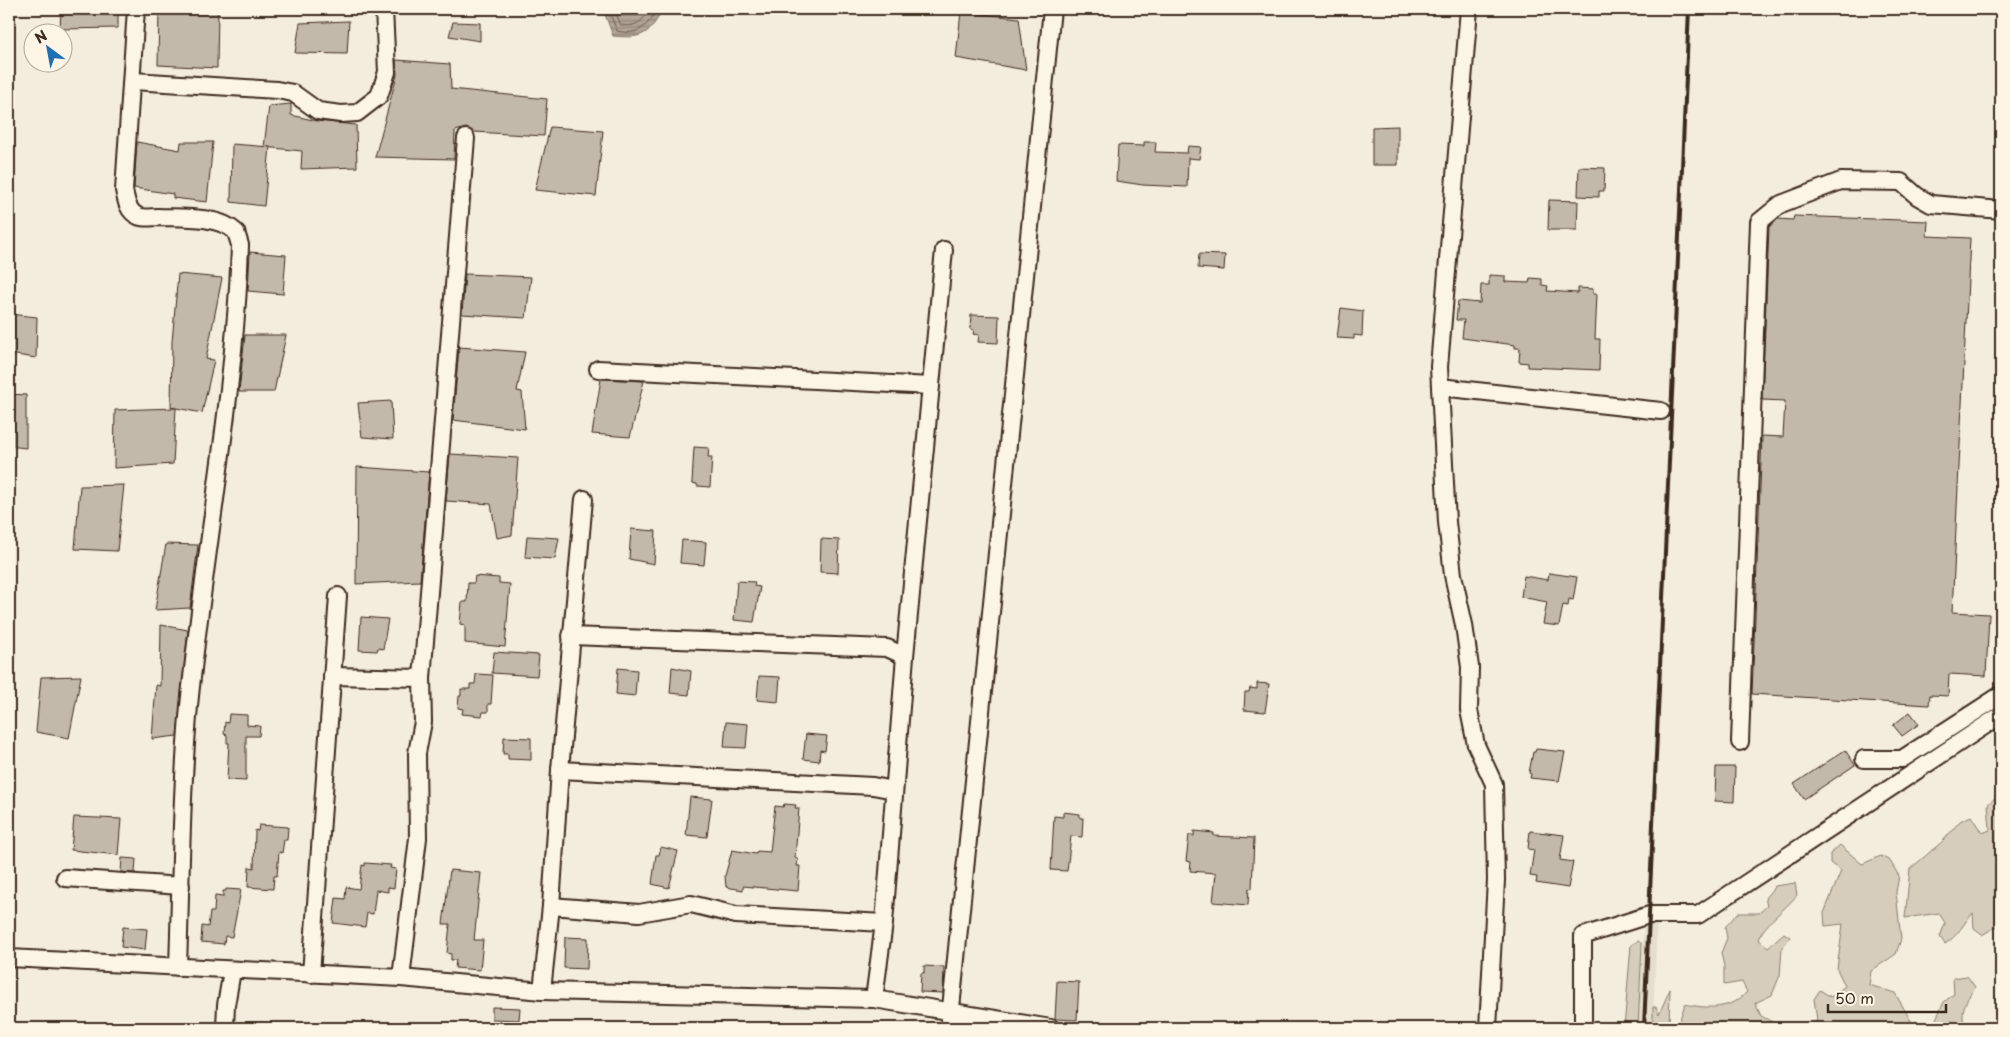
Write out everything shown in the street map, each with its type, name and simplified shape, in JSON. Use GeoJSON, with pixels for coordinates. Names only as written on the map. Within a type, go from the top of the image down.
{"type":"FeatureCollection","features":[{"type":"Feature","properties":{"kind":"street"},"geometry":{"type":"LineString","coordinates":[[136,9],[124,190],[130,210],[144,218],[178,218],[221,222],[236,232],[240,245],[235,326],[214,522],[190,706],[178,967]]}},
{"type":"Feature","properties":{"kind":"street"},"geometry":{"type":"LineString","coordinates":[[132,81],[277,90],[293,93],[318,110],[341,114],[357,113],[379,96],[387,72],[384,9]]}},
{"type":"Feature","properties":{"kind":"street"},"geometry":{"type":"LineString","coordinates":[[949,1028],[1052,9]]}},
{"type":"Feature","properties":{"kind":"street"},"geometry":{"type":"LineString","coordinates":[[1469,9],[1440,357],[1440,387],[1450,548],[1470,667],[1469,710],[1476,746],[1494,784],[1496,880],[1488,1028]]}},
{"type":"Feature","properties":{"kind":"street"},"geometry":{"type":"LineString","coordinates":[[401,978],[418,838],[417,753],[423,722],[422,678],[466,138]]}},
{"type":"Feature","properties":{"kind":"street"},"geometry":{"type":"LineString","coordinates":[[1740,742],[1759,222],[1781,204],[1841,180],[1901,182],[1931,204],[2001,210]]}},
{"type":"Feature","properties":{"kind":"street"},"geometry":{"type":"LineString","coordinates":[[874,999],[884,923],[905,656],[944,250]]}},
{"type":"Feature","properties":{"kind":"street"},"geometry":{"type":"LineString","coordinates":[[598,369],[930,386]]}},
{"type":"Feature","properties":{"kind":"street"},"geometry":{"type":"LineString","coordinates":[[1440,387],[1661,411]]}},
{"type":"Feature","properties":{"kind":"street"},"geometry":{"type":"LineString","coordinates":[[542,991],[552,906],[560,770],[584,499]]}},
{"type":"Feature","properties":{"kind":"street"},"geometry":{"type":"LineString","coordinates":[[311,974],[338,596]]}},
{"type":"Feature","properties":{"kind":"street"},"geometry":{"type":"LineString","coordinates":[[571,636],[887,648],[905,656]]}},
{"type":"Feature","properties":{"kind":"street"},"geometry":{"type":"LineString","coordinates":[[332,676],[422,678]]}},
{"type":"Feature","properties":{"kind":"street"},"geometry":{"type":"LineString","coordinates":[[1864,759],[1902,759],[2001,695]]}},
{"type":"Feature","properties":{"kind":"street"},"geometry":{"type":"LineString","coordinates":[[1583,1028],[1583,936],[1649,915],[1698,915],[2001,715]]}},
{"type":"Feature","properties":{"kind":"street"},"geometry":{"type":"LineString","coordinates":[[560,770],[873,786],[894,790]]}},
{"type":"Feature","properties":{"kind":"street"},"geometry":{"type":"LineString","coordinates":[[66,878],[181,886]]}},
{"type":"Feature","properties":{"kind":"street"},"geometry":{"type":"LineString","coordinates":[[552,906],[639,913],[692,904],[736,915],[884,923]]}},
{"type":"Feature","properties":{"kind":"street"},"geometry":{"type":"LineString","coordinates":[[9,958],[232,971],[401,978],[542,991],[874,999],[1051,1028]]}},
{"type":"Feature","properties":{"kind":"street"},"geometry":{"type":"LineString","coordinates":[[225,1028],[226,1005],[232,971]]}},
{"type":"Feature","properties":{"kind":"shaded area"},"geometry":{"type":"Polygon","coordinates":[[[2001,793],[2001,899],[1996,907],[1999,925],[1982,935],[1974,929],[1973,913],[1957,934],[1945,944],[1940,937],[1945,923],[1939,913],[1905,918],[1910,869],[1943,841],[1960,821],[1971,816],[1982,833],[1990,830],[1988,804],[2001,793]]]}},
{"type":"Feature","properties":{"kind":"shaded area"},"geometry":{"type":"Polygon","coordinates":[[[1840,845],[1862,864],[1881,856],[1890,861],[1899,876],[1896,892],[1901,939],[1896,954],[1871,971],[1869,985],[1895,993],[1911,1021],[1910,1028],[1809,1028],[1817,1020],[1814,999],[1820,990],[1831,997],[1845,986],[1837,969],[1843,924],[1825,926],[1824,913],[1841,871],[1830,863],[1830,854],[1840,845]]]}},
{"type":"Feature","properties":{"kind":"shaded area"},"geometry":{"type":"Polygon","coordinates":[[[1795,883],[1797,895],[1771,921],[1758,939],[1768,947],[1784,933],[1790,937],[1782,948],[1780,975],[1772,995],[1755,1003],[1761,1016],[1784,1028],[1677,1028],[1685,1004],[1718,1007],[1733,1002],[1747,992],[1742,982],[1724,985],[1724,966],[1721,953],[1727,938],[1725,927],[1738,913],[1759,913],[1767,906],[1765,898],[1775,886],[1795,883]]]}},
{"type":"Feature","properties":{"kind":"shaded area"},"geometry":{"type":"Polygon","coordinates":[[[1657,917],[1653,1028],[1638,1028],[1644,924],[1657,917]]]}},
{"type":"Feature","properties":{"kind":"shaded area"},"geometry":{"type":"Polygon","coordinates":[[[1638,941],[1642,944],[1638,1028],[1624,1028],[1631,945],[1638,941]]]}},
{"type":"Feature","properties":{"kind":"shaded area"},"geometry":{"type":"Polygon","coordinates":[[[1967,976],[1975,987],[1964,1006],[1965,1028],[1940,1028],[1936,1019],[1944,1002],[1954,994],[1953,978],[1967,976]]]}},
{"type":"Feature","properties":{"kind":"shaded area"},"geometry":{"type":"Polygon","coordinates":[[[1670,989],[1669,1028],[1653,1028],[1653,1007],[1656,1007],[1659,1014],[1670,989]]]}},
{"type":"Feature","properties":{"kind":"water"},"geometry":{"type":"Polygon","coordinates":[[[603,9],[663,9],[649,30],[638,36],[623,37],[613,36],[603,9]]]}},
{"type":"Feature","properties":{"kind":"building"},"geometry":{"type":"Polygon","coordinates":[[[61,9],[118,9],[118,28],[72,29],[72,22],[60,22],[61,9]]]}},
{"type":"Feature","properties":{"kind":"building"},"geometry":{"type":"Polygon","coordinates":[[[159,9],[218,9],[217,68],[158,65],[159,9]]]}},
{"type":"Feature","properties":{"kind":"building"},"geometry":{"type":"Polygon","coordinates":[[[961,12],[1019,18],[1026,70],[956,58],[961,12]]]}},
{"type":"Feature","properties":{"kind":"building"},"geometry":{"type":"Polygon","coordinates":[[[349,21],[347,54],[295,53],[300,23],[349,21]]]}},
{"type":"Feature","properties":{"kind":"building"},"geometry":{"type":"Polygon","coordinates":[[[453,22],[480,23],[480,41],[449,36],[453,22]]]}},
{"type":"Feature","properties":{"kind":"building"},"geometry":{"type":"Polygon","coordinates":[[[396,60],[450,64],[451,89],[547,99],[544,136],[474,132],[466,128],[455,131],[454,159],[375,157],[397,75],[396,60]]]}},
{"type":"Feature","properties":{"kind":"building"},"geometry":{"type":"Polygon","coordinates":[[[291,104],[291,115],[317,121],[356,125],[357,167],[301,169],[302,151],[264,147],[269,106],[291,104]]]}},
{"type":"Feature","properties":{"kind":"building"},"geometry":{"type":"Polygon","coordinates":[[[1398,126],[1398,165],[1372,165],[1372,127],[1398,126]]]}},
{"type":"Feature","properties":{"kind":"building"},"geometry":{"type":"Polygon","coordinates":[[[550,127],[603,131],[596,196],[535,190],[550,127]]]}},
{"type":"Feature","properties":{"kind":"building"},"geometry":{"type":"Polygon","coordinates":[[[137,142],[180,150],[181,142],[213,142],[207,202],[173,198],[173,194],[134,188],[137,142]]]}},
{"type":"Feature","properties":{"kind":"building"},"geometry":{"type":"Polygon","coordinates":[[[1144,142],[1156,142],[1155,152],[1187,153],[1188,146],[1201,147],[1199,159],[1188,158],[1187,187],[1143,185],[1116,181],[1118,145],[1144,146],[1144,142]]]}},
{"type":"Feature","properties":{"kind":"building"},"geometry":{"type":"Polygon","coordinates":[[[232,144],[270,147],[264,206],[231,202],[232,144]]]}},
{"type":"Feature","properties":{"kind":"building"},"geometry":{"type":"Polygon","coordinates":[[[1579,167],[1605,168],[1604,191],[1599,191],[1599,197],[1578,196],[1579,167]]]}},
{"type":"Feature","properties":{"kind":"building"},"geometry":{"type":"Polygon","coordinates":[[[1549,200],[1578,201],[1577,230],[1548,230],[1549,200]]]}},
{"type":"Feature","properties":{"kind":"building"},"geometry":{"type":"Polygon","coordinates":[[[1794,216],[1928,221],[1927,236],[1970,238],[1952,612],[1989,614],[1986,676],[1949,674],[1948,696],[1930,695],[1929,705],[1752,694],[1762,436],[1783,437],[1785,401],[1762,400],[1769,227],[1778,219],[1793,220],[1794,216]]]}},
{"type":"Feature","properties":{"kind":"building"},"geometry":{"type":"Polygon","coordinates":[[[250,252],[286,255],[283,294],[248,291],[250,252]]]}},
{"type":"Feature","properties":{"kind":"building"},"geometry":{"type":"Polygon","coordinates":[[[1199,254],[1225,255],[1224,270],[1198,268],[1199,254]]]}},
{"type":"Feature","properties":{"kind":"building"},"geometry":{"type":"Polygon","coordinates":[[[178,274],[222,278],[206,359],[214,360],[202,413],[171,407],[172,342],[178,274]]]}},
{"type":"Feature","properties":{"kind":"building"},"geometry":{"type":"Polygon","coordinates":[[[465,274],[531,277],[526,318],[462,314],[465,274]]]}},
{"type":"Feature","properties":{"kind":"building"},"geometry":{"type":"Polygon","coordinates":[[[1489,275],[1505,276],[1505,282],[1529,283],[1530,278],[1542,279],[1542,285],[1548,286],[1547,291],[1578,293],[1578,288],[1593,289],[1593,294],[1597,294],[1595,339],[1600,339],[1599,370],[1528,367],[1528,363],[1519,362],[1520,348],[1515,348],[1515,345],[1462,338],[1464,320],[1456,320],[1458,301],[1480,303],[1481,285],[1489,285],[1489,275]]]}},
{"type":"Feature","properties":{"kind":"building"},"geometry":{"type":"Polygon","coordinates":[[[1341,308],[1363,311],[1362,336],[1354,335],[1354,339],[1337,338],[1341,308]]]}},
{"type":"Feature","properties":{"kind":"building"},"geometry":{"type":"Polygon","coordinates":[[[9,314],[37,317],[36,358],[9,354],[9,314]]]}},
{"type":"Feature","properties":{"kind":"building"},"geometry":{"type":"Polygon","coordinates":[[[971,315],[999,316],[998,343],[978,342],[979,335],[973,334],[974,330],[970,329],[971,315]]]}},
{"type":"Feature","properties":{"kind":"building"},"geometry":{"type":"Polygon","coordinates":[[[245,335],[286,335],[274,392],[239,392],[245,335]]]}},
{"type":"Feature","properties":{"kind":"building"},"geometry":{"type":"Polygon","coordinates":[[[459,347],[525,352],[517,391],[522,392],[525,429],[453,420],[459,347]]]}},
{"type":"Feature","properties":{"kind":"building"},"geometry":{"type":"Polygon","coordinates":[[[601,379],[644,381],[630,437],[592,434],[601,379]]]}},
{"type":"Feature","properties":{"kind":"building"},"geometry":{"type":"Polygon","coordinates":[[[9,394],[26,395],[26,448],[9,446],[9,394]]]}},
{"type":"Feature","properties":{"kind":"building"},"geometry":{"type":"Polygon","coordinates":[[[391,401],[393,439],[362,437],[358,403],[391,401]]]}},
{"type":"Feature","properties":{"kind":"building"},"geometry":{"type":"Polygon","coordinates":[[[176,408],[173,464],[114,468],[115,410],[176,408]]]}},
{"type":"Feature","properties":{"kind":"building"},"geometry":{"type":"Polygon","coordinates":[[[694,447],[709,448],[708,457],[712,457],[710,487],[697,486],[697,484],[692,483],[694,447]]]}},
{"type":"Feature","properties":{"kind":"building"},"geometry":{"type":"Polygon","coordinates":[[[450,454],[518,458],[512,535],[497,538],[491,504],[446,501],[450,454]]]}},
{"type":"Feature","properties":{"kind":"building"},"geometry":{"type":"Polygon","coordinates":[[[357,467],[429,472],[420,581],[356,584],[357,467]]]}},
{"type":"Feature","properties":{"kind":"building"},"geometry":{"type":"Polygon","coordinates":[[[124,485],[117,551],[75,549],[80,486],[124,485]]]}},
{"type":"Feature","properties":{"kind":"building"},"geometry":{"type":"Polygon","coordinates":[[[631,529],[656,531],[654,564],[629,559],[631,529]]]}},
{"type":"Feature","properties":{"kind":"building"},"geometry":{"type":"Polygon","coordinates":[[[527,536],[559,538],[555,559],[525,557],[527,536]]]}},
{"type":"Feature","properties":{"kind":"building"},"geometry":{"type":"Polygon","coordinates":[[[821,539],[839,540],[838,573],[820,572],[821,539]]]}},
{"type":"Feature","properties":{"kind":"building"},"geometry":{"type":"Polygon","coordinates":[[[682,540],[706,542],[704,565],[680,563],[682,540]]]}},
{"type":"Feature","properties":{"kind":"building"},"geometry":{"type":"Polygon","coordinates":[[[166,544],[198,545],[190,608],[155,610],[166,544]]]}},
{"type":"Feature","properties":{"kind":"building"},"geometry":{"type":"Polygon","coordinates":[[[1549,573],[1577,577],[1573,600],[1569,599],[1568,606],[1563,605],[1559,626],[1543,624],[1547,602],[1521,597],[1524,576],[1548,580],[1549,573]]]}},
{"type":"Feature","properties":{"kind":"building"},"geometry":{"type":"Polygon","coordinates":[[[475,576],[499,578],[499,583],[510,584],[505,647],[465,643],[465,625],[460,624],[462,602],[467,602],[468,583],[474,583],[475,576]]]}},
{"type":"Feature","properties":{"kind":"building"},"geometry":{"type":"Polygon","coordinates":[[[737,581],[755,582],[754,586],[760,587],[754,622],[734,620],[737,581]]]}},
{"type":"Feature","properties":{"kind":"building"},"geometry":{"type":"Polygon","coordinates":[[[361,617],[388,619],[383,649],[378,648],[377,651],[359,650],[361,617]]]}},
{"type":"Feature","properties":{"kind":"building"},"geometry":{"type":"Polygon","coordinates":[[[161,625],[188,630],[177,736],[152,739],[156,685],[160,686],[161,625]]]}},
{"type":"Feature","properties":{"kind":"building"},"geometry":{"type":"Polygon","coordinates":[[[494,652],[539,655],[537,676],[492,673],[494,652]]]}},
{"type":"Feature","properties":{"kind":"building"},"geometry":{"type":"Polygon","coordinates":[[[672,667],[691,671],[689,695],[670,693],[672,667]]]}},
{"type":"Feature","properties":{"kind":"building"},"geometry":{"type":"Polygon","coordinates":[[[618,668],[637,670],[635,696],[616,694],[618,668]]]}},
{"type":"Feature","properties":{"kind":"building"},"geometry":{"type":"Polygon","coordinates":[[[476,674],[493,675],[491,704],[488,704],[488,712],[483,712],[482,716],[462,714],[463,709],[458,708],[461,689],[470,689],[470,684],[475,684],[476,674]]]}},
{"type":"Feature","properties":{"kind":"building"},"geometry":{"type":"Polygon","coordinates":[[[81,676],[69,738],[36,732],[41,677],[81,676]]]}},
{"type":"Feature","properties":{"kind":"building"},"geometry":{"type":"Polygon","coordinates":[[[759,676],[780,677],[778,702],[757,700],[759,676]]]}},
{"type":"Feature","properties":{"kind":"building"},"geometry":{"type":"Polygon","coordinates":[[[1257,683],[1269,684],[1265,712],[1244,710],[1245,692],[1249,692],[1250,688],[1257,689],[1257,683]]]}},
{"type":"Feature","properties":{"kind":"building"},"geometry":{"type":"Polygon","coordinates":[[[1910,712],[1919,724],[1902,736],[1893,725],[1910,712]]]}},
{"type":"Feature","properties":{"kind":"building"},"geometry":{"type":"Polygon","coordinates":[[[229,714],[247,715],[247,725],[260,726],[259,736],[246,736],[246,781],[227,780],[229,743],[227,743],[227,735],[224,734],[225,722],[228,723],[229,714]]]}},
{"type":"Feature","properties":{"kind":"building"},"geometry":{"type":"Polygon","coordinates":[[[726,722],[748,724],[746,748],[724,747],[726,722]]]}},
{"type":"Feature","properties":{"kind":"building"},"geometry":{"type":"Polygon","coordinates":[[[806,734],[827,736],[825,751],[820,750],[819,761],[803,759],[806,734]]]}},
{"type":"Feature","properties":{"kind":"building"},"geometry":{"type":"Polygon","coordinates":[[[504,737],[531,738],[531,760],[508,759],[508,754],[503,754],[504,737]]]}},
{"type":"Feature","properties":{"kind":"building"},"geometry":{"type":"Polygon","coordinates":[[[1536,749],[1565,752],[1559,781],[1530,778],[1531,774],[1529,773],[1533,752],[1536,749]]]}},
{"type":"Feature","properties":{"kind":"building"},"geometry":{"type":"Polygon","coordinates":[[[1845,750],[1855,765],[1804,799],[1794,784],[1845,750]]]}},
{"type":"Feature","properties":{"kind":"building"},"geometry":{"type":"Polygon","coordinates":[[[1716,767],[1735,767],[1734,802],[1715,801],[1716,767]]]}},
{"type":"Feature","properties":{"kind":"building"},"geometry":{"type":"Polygon","coordinates":[[[690,797],[712,799],[707,837],[686,835],[690,797]]]}},
{"type":"Feature","properties":{"kind":"building"},"geometry":{"type":"Polygon","coordinates":[[[784,804],[796,805],[795,808],[799,808],[795,858],[798,859],[797,866],[800,866],[798,891],[743,886],[743,890],[726,887],[725,876],[732,850],[756,854],[757,851],[770,852],[775,806],[783,807],[784,804]]]}},
{"type":"Feature","properties":{"kind":"building"},"geometry":{"type":"Polygon","coordinates":[[[1063,812],[1080,814],[1080,818],[1083,818],[1082,837],[1071,836],[1067,871],[1051,870],[1054,816],[1063,817],[1063,812]]]}},
{"type":"Feature","properties":{"kind":"building"},"geometry":{"type":"Polygon","coordinates":[[[74,817],[121,819],[118,855],[71,850],[74,817]]]}},
{"type":"Feature","properties":{"kind":"building"},"geometry":{"type":"Polygon","coordinates":[[[259,825],[288,827],[287,840],[284,840],[282,853],[279,852],[277,876],[274,876],[273,889],[248,887],[249,867],[254,868],[255,830],[258,831],[259,825]]]}},
{"type":"Feature","properties":{"kind":"building"},"geometry":{"type":"Polygon","coordinates":[[[1194,831],[1214,833],[1214,836],[1254,838],[1252,889],[1249,888],[1248,905],[1213,902],[1216,873],[1190,871],[1191,862],[1186,861],[1189,835],[1194,836],[1194,831]]]}},
{"type":"Feature","properties":{"kind":"building"},"geometry":{"type":"Polygon","coordinates":[[[1530,831],[1564,835],[1560,860],[1573,862],[1568,888],[1536,883],[1537,877],[1530,876],[1534,850],[1528,849],[1530,831]]]}},
{"type":"Feature","properties":{"kind":"building"},"geometry":{"type":"Polygon","coordinates":[[[661,847],[678,851],[669,888],[652,884],[656,855],[659,855],[661,847]]]}},
{"type":"Feature","properties":{"kind":"building"},"geometry":{"type":"Polygon","coordinates":[[[122,858],[136,859],[135,873],[121,872],[122,858]]]}},
{"type":"Feature","properties":{"kind":"building"},"geometry":{"type":"Polygon","coordinates":[[[365,863],[391,865],[390,868],[396,869],[394,888],[388,887],[388,892],[376,890],[373,914],[367,913],[365,927],[333,923],[336,898],[345,899],[346,887],[359,889],[362,865],[365,866],[365,863]]]}},
{"type":"Feature","properties":{"kind":"building"},"geometry":{"type":"Polygon","coordinates":[[[450,870],[481,873],[474,940],[483,940],[480,970],[455,968],[456,960],[451,960],[451,954],[447,953],[450,924],[443,924],[450,870]]]}},
{"type":"Feature","properties":{"kind":"building"},"geometry":{"type":"Polygon","coordinates":[[[226,889],[241,890],[232,937],[225,936],[224,944],[201,942],[202,926],[208,927],[210,912],[214,912],[215,896],[223,897],[223,891],[226,891],[226,889]]]}},
{"type":"Feature","properties":{"kind":"building"},"geometry":{"type":"Polygon","coordinates":[[[123,927],[147,929],[145,950],[121,947],[123,927]]]}},
{"type":"Feature","properties":{"kind":"building"},"geometry":{"type":"Polygon","coordinates":[[[565,937],[588,938],[587,969],[564,968],[565,937]]]}},
{"type":"Feature","properties":{"kind":"building"},"geometry":{"type":"Polygon","coordinates":[[[924,966],[944,967],[943,993],[920,992],[921,973],[924,973],[924,966]]]}},
{"type":"Feature","properties":{"kind":"building"},"geometry":{"type":"Polygon","coordinates":[[[1057,981],[1079,982],[1077,1020],[1055,1019],[1057,981]]]}},
{"type":"Feature","properties":{"kind":"building"},"geometry":{"type":"Polygon","coordinates":[[[492,1007],[520,1008],[519,1020],[492,1019],[492,1007]]]}},
{"type":"Feature","properties":{"kind":"railway"},"geometry":{"type":"LineString","coordinates":[[1644,1028],[1689,9]]}}]}
